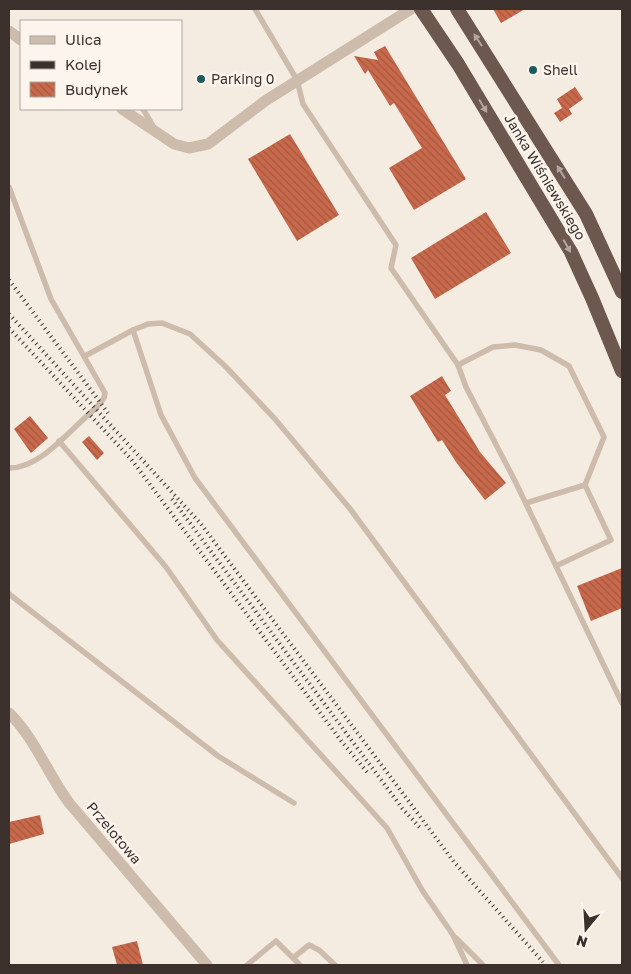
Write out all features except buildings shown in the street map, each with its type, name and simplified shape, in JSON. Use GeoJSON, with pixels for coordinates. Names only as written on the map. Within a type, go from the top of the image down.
{"type":"FeatureCollection","features":[{"type":"Feature","properties":{"kind":"highway","name":"Janka Wiśniewskiego"},"geometry":{"type":"LineString","coordinates":[[421,9],[458,64],[571,252],[622,371]]}},
{"type":"Feature","properties":{"kind":"highway","name":"Janka Wiśniewskiego"},"geometry":{"type":"LineString","coordinates":[[456,10],[586,214],[622,292]]}},
{"type":"Feature","properties":{"kind":"street"},"geometry":{"type":"LineString","coordinates":[[124,110],[181,146],[189,148],[208,144],[265,101],[411,9]]}},
{"type":"Feature","properties":{"kind":"street"},"geometry":{"type":"LineString","coordinates":[[9,31],[20,39]]}},
{"type":"Feature","properties":{"kind":"street","name":"Przelotowa"},"geometry":{"type":"LineString","coordinates":[[9,713],[30,740],[54,783],[70,804],[207,965]]}},
{"type":"Feature","properties":{"kind":"lane"},"geometry":{"type":"LineString","coordinates":[[254,9],[297,80],[303,104],[396,245],[391,268],[458,365],[466,387],[526,504],[622,703]]}},
{"type":"Feature","properties":{"kind":"lane"},"geometry":{"type":"LineString","coordinates":[[144,110],[157,132]]}},
{"type":"Feature","properties":{"kind":"lane"},"geometry":{"type":"LineString","coordinates":[[9,186],[51,299],[102,386],[104,398],[96,408],[33,463],[18,468],[9,468]]}},
{"type":"Feature","properties":{"kind":"lane"},"geometry":{"type":"LineString","coordinates":[[9,206],[14,202]]}},
{"type":"Feature","properties":{"kind":"lane"},"geometry":{"type":"LineString","coordinates":[[85,356],[148,324],[162,324],[190,334],[225,366],[275,419],[351,510],[622,878]]}},
{"type":"Feature","properties":{"kind":"lane"},"geometry":{"type":"LineString","coordinates":[[134,330],[160,415],[195,478],[559,965]]}},
{"type":"Feature","properties":{"kind":"lane"},"geometry":{"type":"LineString","coordinates":[[458,365],[494,348],[515,346],[541,350],[569,366],[604,437],[585,485],[611,540],[556,566]]}},
{"type":"Feature","properties":{"kind":"lane"},"geometry":{"type":"LineString","coordinates":[[59,441],[166,567],[217,640],[387,828],[422,890],[453,935],[467,965]]}},
{"type":"Feature","properties":{"kind":"lane"},"geometry":{"type":"LineString","coordinates":[[526,504],[585,485]]}},
{"type":"Feature","properties":{"kind":"lane"},"geometry":{"type":"LineString","coordinates":[[9,594],[218,756],[294,803]]}},
{"type":"Feature","properties":{"kind":"lane"},"geometry":{"type":"LineString","coordinates":[[453,935],[483,965]]}},
{"type":"Feature","properties":{"kind":"lane"},"geometry":{"type":"LineString","coordinates":[[247,965],[276,942],[300,965]]}},
{"type":"Feature","properties":{"kind":"lane"},"geometry":{"type":"LineString","coordinates":[[293,958],[306,945],[309,945],[319,950],[335,965]]}},
{"type":"Feature","properties":{"kind":"railway"},"geometry":{"type":"LineString","coordinates":[[9,280],[108,413]]}},
{"type":"Feature","properties":{"kind":"railway"},"geometry":{"type":"LineString","coordinates":[[9,314],[201,524],[454,862],[543,962]]}},
{"type":"Feature","properties":{"kind":"railway"},"geometry":{"type":"LineString","coordinates":[[9,328],[131,459],[342,742],[367,772]]}},
{"type":"Feature","properties":{"kind":"railway"},"geometry":{"type":"LineString","coordinates":[[172,499],[402,808],[422,830]]}},
{"type":"Feature","properties":{"kind":"place","name":"Shell"},"geometry":{"type":"Point","coordinates":[533,70]}},
{"type":"Feature","properties":{"kind":"place","name":"Parking 0"},"geometry":{"type":"Point","coordinates":[201,79]}}]}
